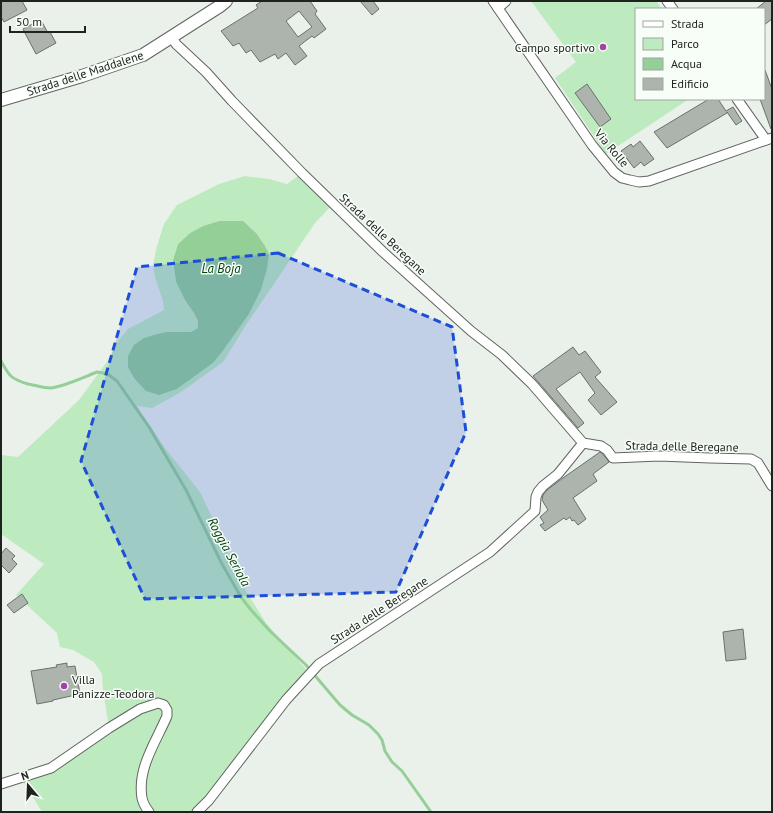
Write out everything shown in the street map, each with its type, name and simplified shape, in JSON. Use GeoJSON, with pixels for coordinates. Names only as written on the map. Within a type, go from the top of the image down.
{"type":"FeatureCollection","features":[{"type":"Feature","properties":{"kind":"street","name":"Strada delle Maddalene"},"geometry":{"type":"LineString","coordinates":[[1,100],[82,76],[143,55],[226,1]]}},
{"type":"Feature","properties":{"kind":"street","name":"Via Rolle"},"geometry":{"type":"LineString","coordinates":[[506,1],[495,4],[592,145],[614,172],[622,178],[640,182],[650,181],[769,139],[738,100]]}},
{"type":"Feature","properties":{"kind":"street","name":"Strada delle Beregane"},"geometry":{"type":"LineString","coordinates":[[172,37],[176,44],[206,72],[302,173],[382,252],[471,331],[502,355],[532,384],[583,442],[601,446],[613,458],[659,456],[751,459],[758,463],[772,486]]}},
{"type":"Feature","properties":{"kind":"street","name":"Strada delle Beregane"},"geometry":{"type":"LineString","coordinates":[[197,812],[209,800],[286,700],[319,664],[490,552],[535,510],[538,492],[558,474],[583,442]]}},
{"type":"Feature","properties":{"kind":"street"},"geometry":{"type":"LineString","coordinates":[[1,784],[51,768],[109,728],[140,709],[158,703],[164,705],[167,710],[167,716],[148,755],[141,778],[142,799],[149,812]]}},
{"type":"Feature","properties":{"kind":"highlighted area"},"geometry":{"type":"Polygon","coordinates":[[[278,253],[452,327],[466,432],[396,592],[145,599],[81,461],[137,267],[278,253]]]}},
{"type":"Feature","properties":{"kind":"green space"},"geometry":{"type":"Polygon","coordinates":[[[531,1],[656,1],[661,8],[635,8],[635,100],[687,100],[606,154],[555,78],[576,62],[531,1]]]}},
{"type":"Feature","properties":{"kind":"green space"},"geometry":{"type":"Polygon","coordinates":[[[302,173],[333,204],[315,223],[246,325],[223,362],[181,392],[152,408],[137,406],[165,448],[200,492],[241,583],[266,623],[310,674],[197,812],[42,812],[21,778],[51,768],[109,728],[102,674],[94,662],[73,650],[60,647],[57,633],[16,595],[44,564],[1,534],[1,455],[18,457],[79,400],[109,359],[115,345],[128,329],[164,310],[153,265],[164,224],[177,205],[219,184],[245,176],[269,179],[287,184],[302,173]],[[219,221],[203,226],[190,233],[178,244],[173,260],[176,282],[198,321],[198,328],[191,332],[183,333],[177,389],[213,363],[222,352],[249,314],[261,290],[267,269],[219,221]]]}},
{"type":"Feature","properties":{"kind":"water","name":"La Boja"},"geometry":{"type":"Polygon","coordinates":[[[219,221],[243,221],[256,233],[265,246],[269,254],[267,269],[261,290],[249,314],[213,363],[177,389],[159,395],[146,391],[134,378],[128,367],[128,356],[134,345],[144,338],[167,332],[191,332],[198,328],[198,321],[176,282],[173,260],[178,244],[190,233],[203,226],[219,221]]]}},
{"type":"Feature","properties":{"kind":"building"},"geometry":{"type":"Polygon","coordinates":[[[1,1],[22,1],[27,10],[4,22],[1,17],[1,1]]]}},
{"type":"Feature","properties":{"kind":"building"},"geometry":{"type":"Polygon","coordinates":[[[262,1],[310,1],[317,11],[315,14],[326,29],[314,38],[312,36],[299,46],[307,56],[295,65],[286,53],[278,59],[275,54],[260,62],[251,50],[246,53],[239,43],[233,46],[221,31],[258,8],[256,5],[262,1]],[[299,11],[286,21],[298,37],[312,27],[299,11]]]}},
{"type":"Feature","properties":{"kind":"building"},"geometry":{"type":"Polygon","coordinates":[[[360,1],[373,1],[379,9],[372,15],[360,1]]]}},
{"type":"Feature","properties":{"kind":"building"},"geometry":{"type":"Polygon","coordinates":[[[766,1],[772,1],[772,19],[765,24],[765,8],[757,8],[766,1]]]}},
{"type":"Feature","properties":{"kind":"building"},"geometry":{"type":"Polygon","coordinates":[[[42,22],[56,43],[36,54],[23,29],[34,23],[35,26],[42,22]]]}},
{"type":"Feature","properties":{"kind":"building"},"geometry":{"type":"Polygon","coordinates":[[[765,70],[772,89],[771,129],[760,100],[765,100],[765,70]]]}},
{"type":"Feature","properties":{"kind":"building"},"geometry":{"type":"Polygon","coordinates":[[[587,84],[611,119],[600,127],[575,93],[587,84]]]}},
{"type":"Feature","properties":{"kind":"building"},"geometry":{"type":"Polygon","coordinates":[[[707,100],[719,100],[726,111],[733,107],[742,121],[736,125],[727,112],[667,148],[654,132],[707,100]]]}},
{"type":"Feature","properties":{"kind":"building"},"geometry":{"type":"Polygon","coordinates":[[[640,141],[654,159],[644,166],[641,162],[634,168],[621,151],[631,144],[633,147],[640,141]]]}},
{"type":"Feature","properties":{"kind":"building"},"geometry":{"type":"Polygon","coordinates":[[[573,347],[579,355],[585,351],[601,372],[595,377],[617,402],[601,415],[588,400],[595,393],[580,372],[556,389],[584,423],[578,428],[533,376],[573,347]]]}},
{"type":"Feature","properties":{"kind":"building"},"geometry":{"type":"Polygon","coordinates":[[[600,452],[609,462],[593,474],[597,481],[573,498],[586,519],[578,525],[574,520],[572,521],[570,517],[566,520],[564,518],[545,531],[540,525],[544,523],[540,517],[548,510],[542,500],[543,495],[547,490],[600,452]]]}},
{"type":"Feature","properties":{"kind":"building"},"geometry":{"type":"Polygon","coordinates":[[[6,548],[15,556],[12,559],[17,564],[9,573],[1,565],[1,554],[6,548]]]}},
{"type":"Feature","properties":{"kind":"building"},"geometry":{"type":"Polygon","coordinates":[[[22,594],[28,603],[14,613],[7,605],[22,594]]]}},
{"type":"Feature","properties":{"kind":"building"},"geometry":{"type":"Polygon","coordinates":[[[743,629],[746,659],[726,661],[723,632],[743,629]]]}},
{"type":"Feature","properties":{"kind":"building"},"geometry":{"type":"Polygon","coordinates":[[[67,663],[67,667],[75,666],[80,694],[37,704],[31,671],[57,667],[56,665],[67,663]]]}},
{"type":"Feature","properties":{"kind":"waterway","name":"Roggia Seriola"},"geometry":{"type":"LineString","coordinates":[[1,361],[9,374],[14,378],[28,384],[45,388],[61,386],[97,372],[109,375],[117,381],[149,427],[186,490],[222,564],[241,597],[270,631],[306,665],[340,705],[352,715],[369,725],[378,734],[382,740],[385,751],[392,762],[402,771],[431,812]]}},
{"type":"Feature","properties":{"kind":"place","name":"Campo sportivo"},"geometry":{"type":"Point","coordinates":[603,47]}},
{"type":"Feature","properties":{"kind":"place","name":"Villa Panizze-Teodora"},"geometry":{"type":"Point","coordinates":[64,686]}}]}
